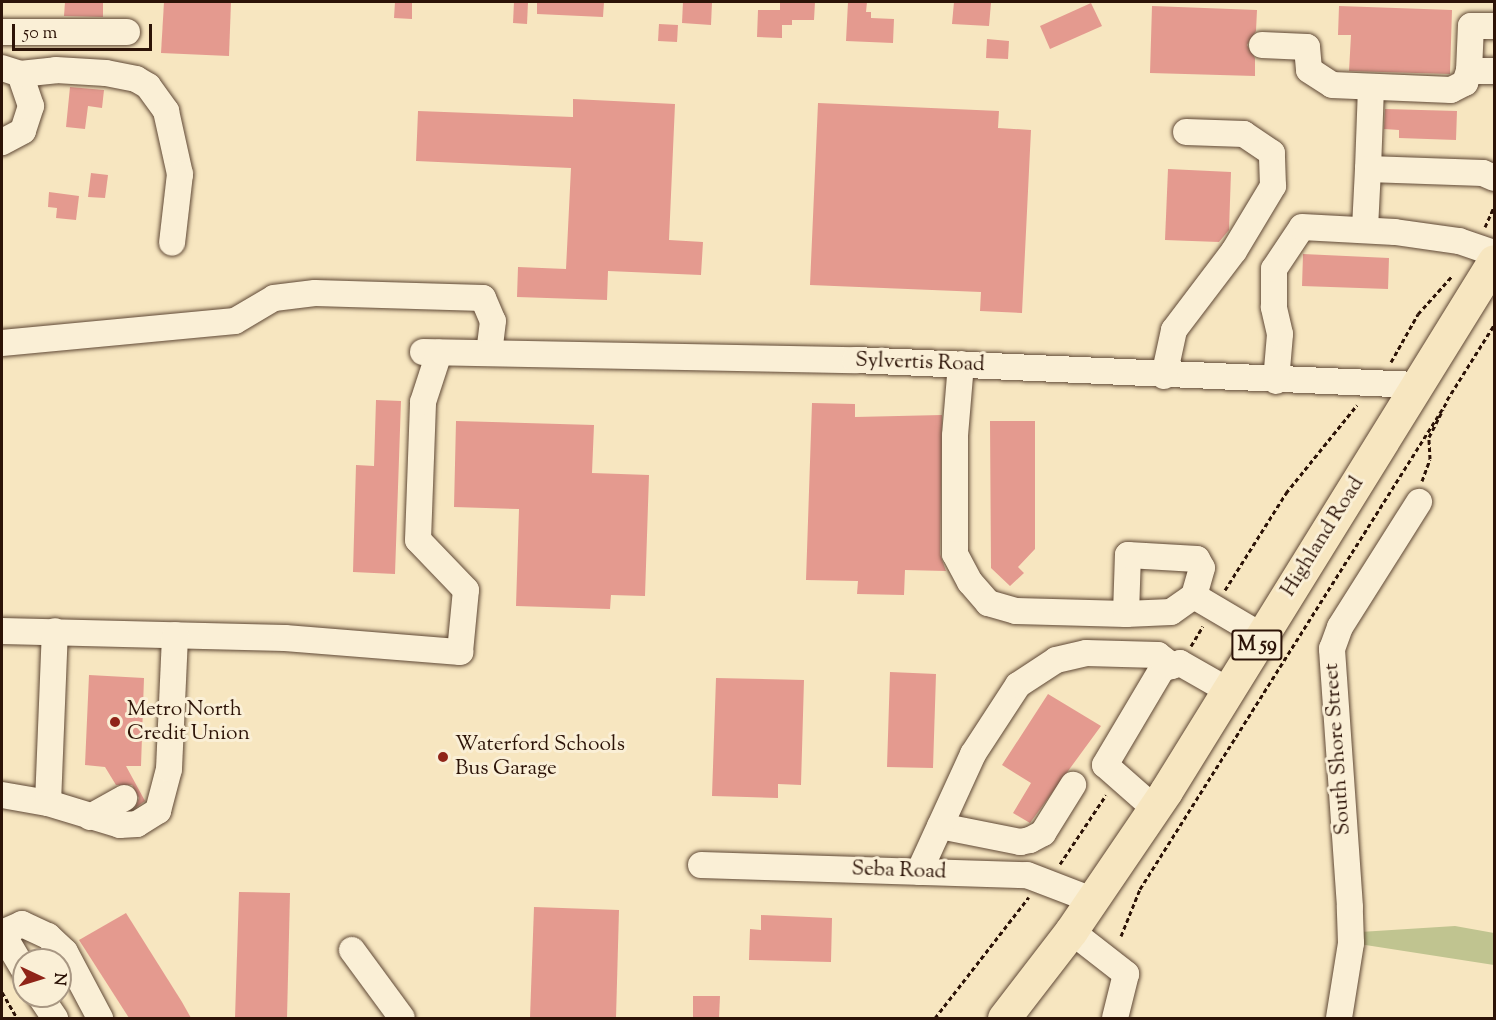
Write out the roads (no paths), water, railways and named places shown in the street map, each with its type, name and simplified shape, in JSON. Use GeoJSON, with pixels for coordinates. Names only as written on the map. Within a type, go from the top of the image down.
{"type":"FeatureCollection","features":[{"type":"Feature","properties":{"kind":"highway","name":"Highland Road"},"geometry":{"type":"LineString","coordinates":[[1005,1018],[1071,931],[1154,808],[1229,691],[1494,261]]}},
{"type":"Feature","properties":{"kind":"street"},"geometry":{"type":"LineString","coordinates":[[1262,45],[1307,47],[1309,70],[1332,85],[1451,90],[1465,83],[1469,71],[1471,26],[1494,26]]}},
{"type":"Feature","properties":{"kind":"street"},"geometry":{"type":"LineString","coordinates":[[2,32],[127,32]]}},
{"type":"Feature","properties":{"kind":"street"},"geometry":{"type":"LineString","coordinates":[[2,142],[23,131],[31,106],[10,71],[56,70],[106,73],[136,79],[148,86],[166,111],[180,174],[172,243]]}},
{"type":"Feature","properties":{"kind":"street"},"geometry":{"type":"LineString","coordinates":[[1469,71],[1494,71]]}},
{"type":"Feature","properties":{"kind":"street"},"geometry":{"type":"LineString","coordinates":[[1365,228],[1371,87]]}},
{"type":"Feature","properties":{"kind":"street"},"geometry":{"type":"LineString","coordinates":[[1164,376],[1174,330],[1234,251],[1273,186],[1272,153],[1244,134],[1186,132]]}},
{"type":"Feature","properties":{"kind":"street"},"geometry":{"type":"LineString","coordinates":[[1368,169],[1483,173],[1494,178]]}},
{"type":"Feature","properties":{"kind":"street"},"geometry":{"type":"LineString","coordinates":[[1276,381],[1280,334],[1274,307],[1274,269],[1302,227],[1365,228],[1459,241],[1494,254]]}},
{"type":"Feature","properties":{"kind":"street"},"geometry":{"type":"LineString","coordinates":[[2,343],[235,321],[274,298],[315,293],[483,298],[494,321],[489,354]]}},
{"type":"Feature","properties":{"kind":"street","name":"Sylvertis Road"},"geometry":{"type":"LineString","coordinates":[[175,635],[285,638],[460,652],[466,590],[418,540],[423,402],[431,352],[961,364],[1164,376],[1416,385]]}},
{"type":"Feature","properties":{"kind":"street"},"geometry":{"type":"LineString","coordinates":[[961,364],[955,436],[955,554],[970,582],[988,603],[1016,611],[1126,614],[1171,612],[1194,596],[1203,568],[1197,559],[1128,555],[1126,614]]}},
{"type":"Feature","properties":{"kind":"street","name":"South Shore Street"},"geometry":{"type":"LineString","coordinates":[[1339,1018],[1351,943],[1332,649],[1340,627],[1419,502]]}},
{"type":"Feature","properties":{"kind":"street"},"geometry":{"type":"LineString","coordinates":[[1194,596],[1262,636]]}},
{"type":"Feature","properties":{"kind":"street"},"geometry":{"type":"LineString","coordinates":[[2,631],[175,635],[168,775],[158,811],[148,819],[120,825],[48,803],[2,795]]}},
{"type":"Feature","properties":{"kind":"street"},"geometry":{"type":"LineString","coordinates":[[48,803],[55,631]]}},
{"type":"Feature","properties":{"kind":"street"},"geometry":{"type":"LineString","coordinates":[[919,872],[973,754],[1018,685],[1056,660],[1086,653],[1158,655],[1172,666]]}},
{"type":"Feature","properties":{"kind":"street"},"geometry":{"type":"LineString","coordinates":[[1154,808],[1105,765],[1162,669],[1180,663],[1229,691]]}},
{"type":"Feature","properties":{"kind":"street"},"geometry":{"type":"LineString","coordinates":[[90,817],[168,775]]}},
{"type":"Feature","properties":{"kind":"street"},"geometry":{"type":"LineString","coordinates":[[940,826],[1020,842],[1043,833],[1073,785]]}},
{"type":"Feature","properties":{"kind":"street"},"geometry":{"type":"LineString","coordinates":[[1013,874],[1020,842]]}},
{"type":"Feature","properties":{"kind":"street","name":"Seba Road"},"geometry":{"type":"LineString","coordinates":[[701,865],[1027,875],[1092,900]]}},
{"type":"Feature","properties":{"kind":"street"},"geometry":{"type":"LineString","coordinates":[[12,950],[2,933],[22,924],[48,936],[64,952],[100,1018]]}},
{"type":"Feature","properties":{"kind":"street"},"geometry":{"type":"LineString","coordinates":[[1071,931],[1126,974],[1114,1018]]}},
{"type":"Feature","properties":{"kind":"street"},"geometry":{"type":"LineString","coordinates":[[352,950],[402,1018]]}},
{"type":"Feature","properties":{"kind":"place","name":"Metro North Credit Union"},"geometry":{"type":"Point","coordinates":[115,722]}},
{"type":"Feature","properties":{"kind":"place","name":"Waterford Schools Bus Garage"},"geometry":{"type":"Point","coordinates":[443,757]}}]}
